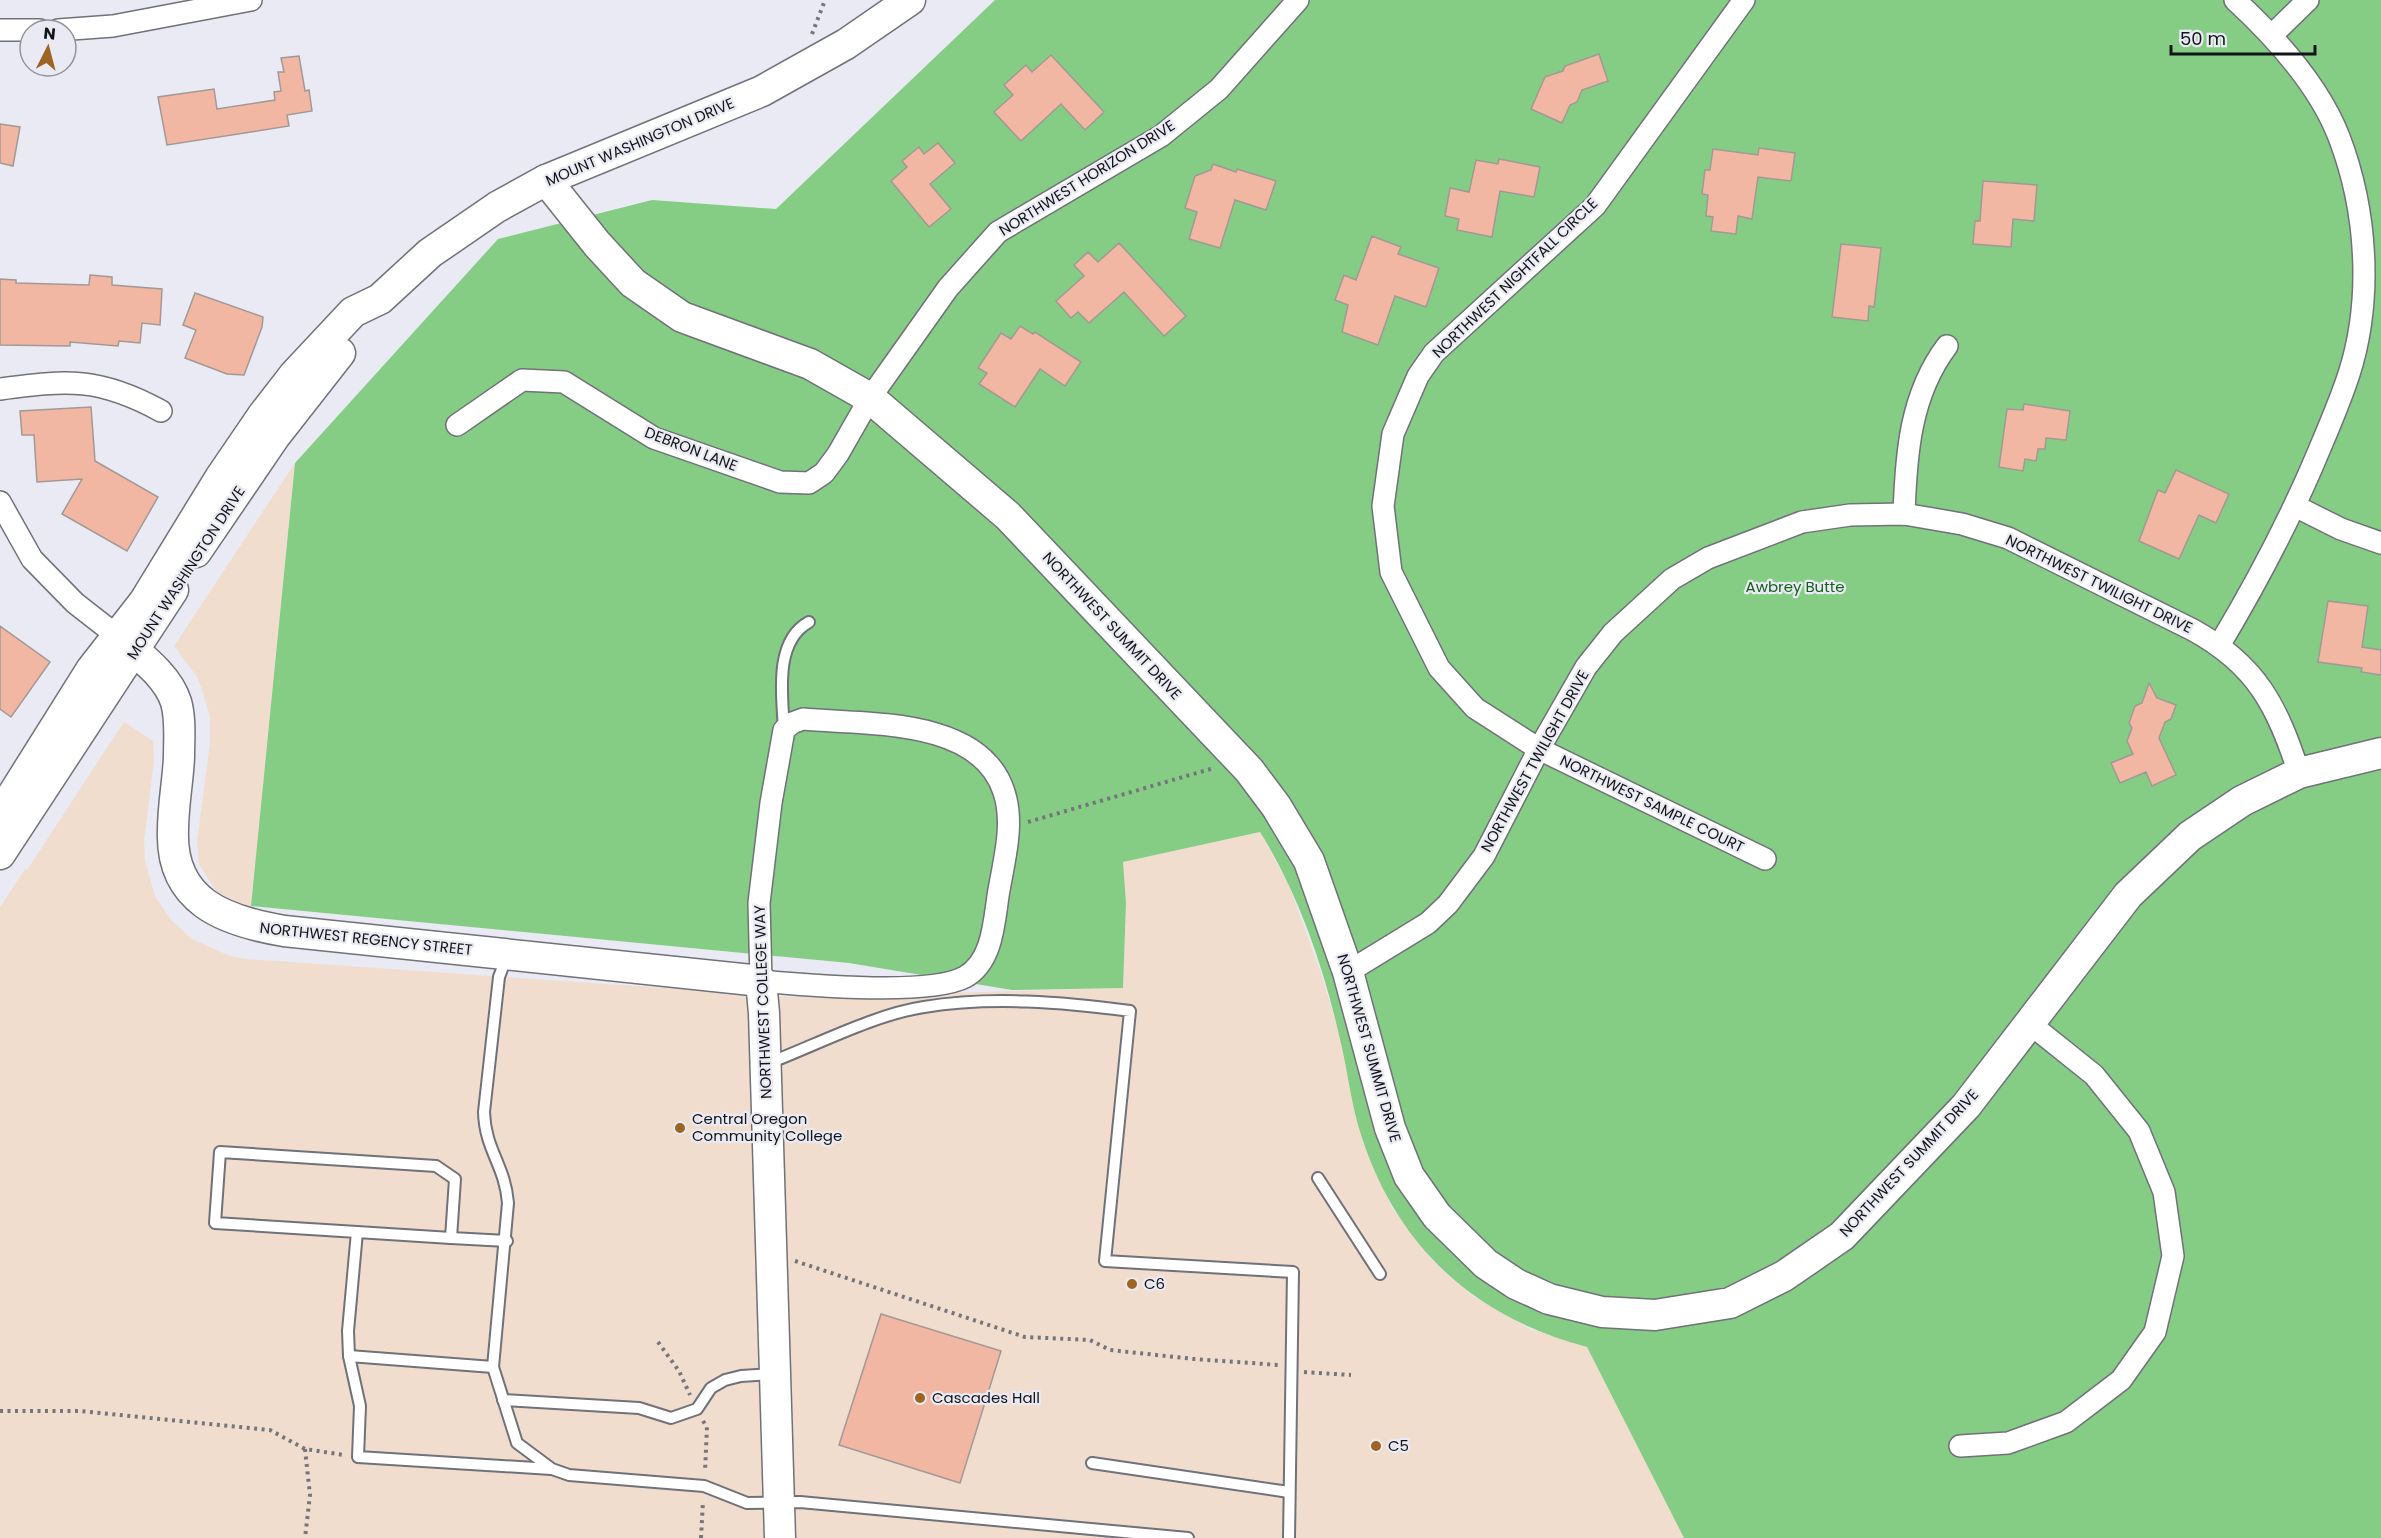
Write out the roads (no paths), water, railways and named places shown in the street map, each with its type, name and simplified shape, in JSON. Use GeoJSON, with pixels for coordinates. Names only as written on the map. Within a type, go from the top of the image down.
{"type":"FeatureCollection","features":[{"type":"Feature","properties":{"kind":"street"},"geometry":{"type":"LineString","coordinates":[[78,29],[113,26],[250,0]]}},
{"type":"Feature","properties":{"kind":"street","name":"MOUNT WASHINGTON DRIVE"},"geometry":{"type":"LineString","coordinates":[[0,854],[125,643],[144,602],[220,478],[294,375],[353,312],[380,298],[430,253],[497,207],[546,180],[762,91],[846,44],[910,0]]}},
{"type":"Feature","properties":{"kind":"street","name":"NORTHWEST HORIZON DRIVE"},"geometry":{"type":"LineString","coordinates":[[870,398],[948,288],[998,232],[1161,136],[1219,89],[1298,0]]}},
{"type":"Feature","properties":{"kind":"street","name":"NORTHWEST NIGHTFALL CIRCLE"},"geometry":{"type":"LineString","coordinates":[[1539,749],[1475,708],[1439,668],[1391,572],[1383,506],[1393,434],[1419,376],[1434,353],[1595,206],[1744,0]]}},
{"type":"Feature","properties":{"kind":"street"},"geometry":{"type":"LineString","coordinates":[[2220,644],[2261,576],[2295,506],[2349,372],[2362,306],[2362,222],[2339,136],[2307,80],[2272,35],[2235,0]]}},
{"type":"Feature","properties":{"kind":"street"},"geometry":{"type":"LineString","coordinates":[[2272,35],[2308,0]]}},
{"type":"Feature","properties":{"kind":"street"},"geometry":{"type":"LineString","coordinates":[[0,30],[18,30]]}},
{"type":"Feature","properties":{"kind":"street","name":"NORTHWEST SUMMIT DRIVE"},"geometry":{"type":"LineString","coordinates":[[546,180],[597,244],[633,283],[682,317],[810,364],[870,398],[1008,516],[1240,761],[1276,806],[1309,861],[1348,972],[1390,1128],[1409,1176],[1437,1216],[1486,1264],[1516,1284],[1549,1299],[1602,1312],[1655,1315],[1730,1303],[1784,1276],[1842,1236],[1966,1106],[2128,895],[2190,836],[2242,801],[2299,773],[2381,753]]}},
{"type":"Feature","properties":{"kind":"street"},"geometry":{"type":"LineString","coordinates":[[1904,514],[1909,435],[1924,384],[1933,365],[1947,346]]}},
{"type":"Feature","properties":{"kind":"street","name":"DEBRON LANE"},"geometry":{"type":"LineString","coordinates":[[457,425],[522,380],[564,382],[654,438],[780,482],[808,483],[824,473],[838,454],[870,398]]}},
{"type":"Feature","properties":{"kind":"street"},"geometry":{"type":"LineString","coordinates":[[0,389],[78,382],[107,387],[134,396],[161,411]]}},
{"type":"Feature","properties":{"kind":"street","name":"NORTHWEST REGENCY STREET"},"geometry":{"type":"LineString","coordinates":[[0,502],[32,559],[75,603],[125,643],[162,678],[176,702],[179,738],[174,841],[179,867],[189,888],[203,904],[223,917],[248,925],[761,981]]}},
{"type":"Feature","properties":{"kind":"street"},"geometry":{"type":"LineString","coordinates":[[2295,506],[2341,529],[2381,543]]}},
{"type":"Feature","properties":{"kind":"street","name":"NORTHWEST TWILIGHT DRIVE"},"geometry":{"type":"LineString","coordinates":[[1348,972],[1428,923],[1448,904],[1484,856],[1539,749],[1586,667],[1606,641],[1672,579],[1708,558],[1802,522],[1850,515],[1904,514],[1962,524],[2008,538],[2220,644],[2256,679],[2271,701],[2299,773]]}},
{"type":"Feature","properties":{"kind":"street","name":"MOUNT WASHINGTON DRIVE"},"geometry":{"type":"LineString","coordinates":[[0,815],[125,643]]}},
{"type":"Feature","properties":{"kind":"street"},"geometry":{"type":"LineString","coordinates":[[761,981],[895,987],[945,984],[963,978],[975,970],[986,954],[993,932],[1009,827],[1005,793],[991,766],[970,747],[927,730],[803,718],[784,730]]}},
{"type":"Feature","properties":{"kind":"street","name":"NORTHWEST COLLEGE WAY"},"geometry":{"type":"LineString","coordinates":[[780,1538],[759,903],[771,803],[784,730]]}},
{"type":"Feature","properties":{"kind":"street","name":"NORTHWEST SAMPLE COURT"},"geometry":{"type":"LineString","coordinates":[[1539,749],[1765,859]]}},
{"type":"Feature","properties":{"kind":"street"},"geometry":{"type":"LineString","coordinates":[[1960,1446],[2008,1443],[2066,1422],[2121,1380],[2155,1332],[2173,1256],[2164,1192],[2139,1131],[2094,1075],[2029,1023]]}},
{"type":"Feature","properties":{"kind":"lane","name":"NORTHWEST COLLEGE WAY"},"geometry":{"type":"LineString","coordinates":[[784,730],[781,687],[787,650],[792,635],[809,621]]}},
{"type":"Feature","properties":{"kind":"lane"},"geometry":{"type":"LineString","coordinates":[[508,954],[499,977],[484,1112],[484,1131],[489,1149],[499,1163],[507,1192],[507,1241],[493,1367],[517,1443],[552,1469]]}},
{"type":"Feature","properties":{"kind":"lane"},"geometry":{"type":"LineString","coordinates":[[765,1065],[886,1017],[923,1007],[1019,1002],[1082,1004],[1130,1011],[1105,1261],[1293,1272],[1289,1538]]}},
{"type":"Feature","properties":{"kind":"lane"},"geometry":{"type":"LineString","coordinates":[[451,1238],[455,1179],[436,1166],[220,1152],[215,1223],[451,1238],[507,1241]]}},
{"type":"Feature","properties":{"kind":"lane"},"geometry":{"type":"LineString","coordinates":[[1318,1179],[1380,1274]]}},
{"type":"Feature","properties":{"kind":"lane"},"geometry":{"type":"LineString","coordinates":[[357,1232],[348,1330],[349,1356],[360,1406],[358,1457],[552,1469],[569,1475],[704,1486],[747,1503],[778,1502],[1081,1526],[1188,1538]]}},
{"type":"Feature","properties":{"kind":"lane"},"geometry":{"type":"LineString","coordinates":[[349,1356],[493,1367]]}},
{"type":"Feature","properties":{"kind":"lane"},"geometry":{"type":"LineString","coordinates":[[503,1400],[639,1408],[671,1419],[697,1409],[711,1388],[724,1380],[741,1376],[774,1374]]}},
{"type":"Feature","properties":{"kind":"lane"},"geometry":{"type":"LineString","coordinates":[[1092,1463],[1289,1492]]}},
{"type":"Feature","properties":{"kind":"lane"},"geometry":{"type":"LineString","coordinates":[[1081,1526],[1082,1538]]}},
{"type":"Feature","properties":{"kind":"place","name":"Central Oregon Community College"},"geometry":{"type":"Point","coordinates":[680,1128]}},
{"type":"Feature","properties":{"kind":"place","name":"C6"},"geometry":{"type":"Point","coordinates":[1132,1284]}},
{"type":"Feature","properties":{"kind":"place","name":"Cascades Hall"},"geometry":{"type":"Point","coordinates":[920,1398]}},
{"type":"Feature","properties":{"kind":"place","name":"C5"},"geometry":{"type":"Point","coordinates":[1376,1446]}},
{"type":"Feature","properties":{"kind":"park label","name":"Awbrey Butte"},"geometry":{"type":"Point","coordinates":[1795,587]}}]}
